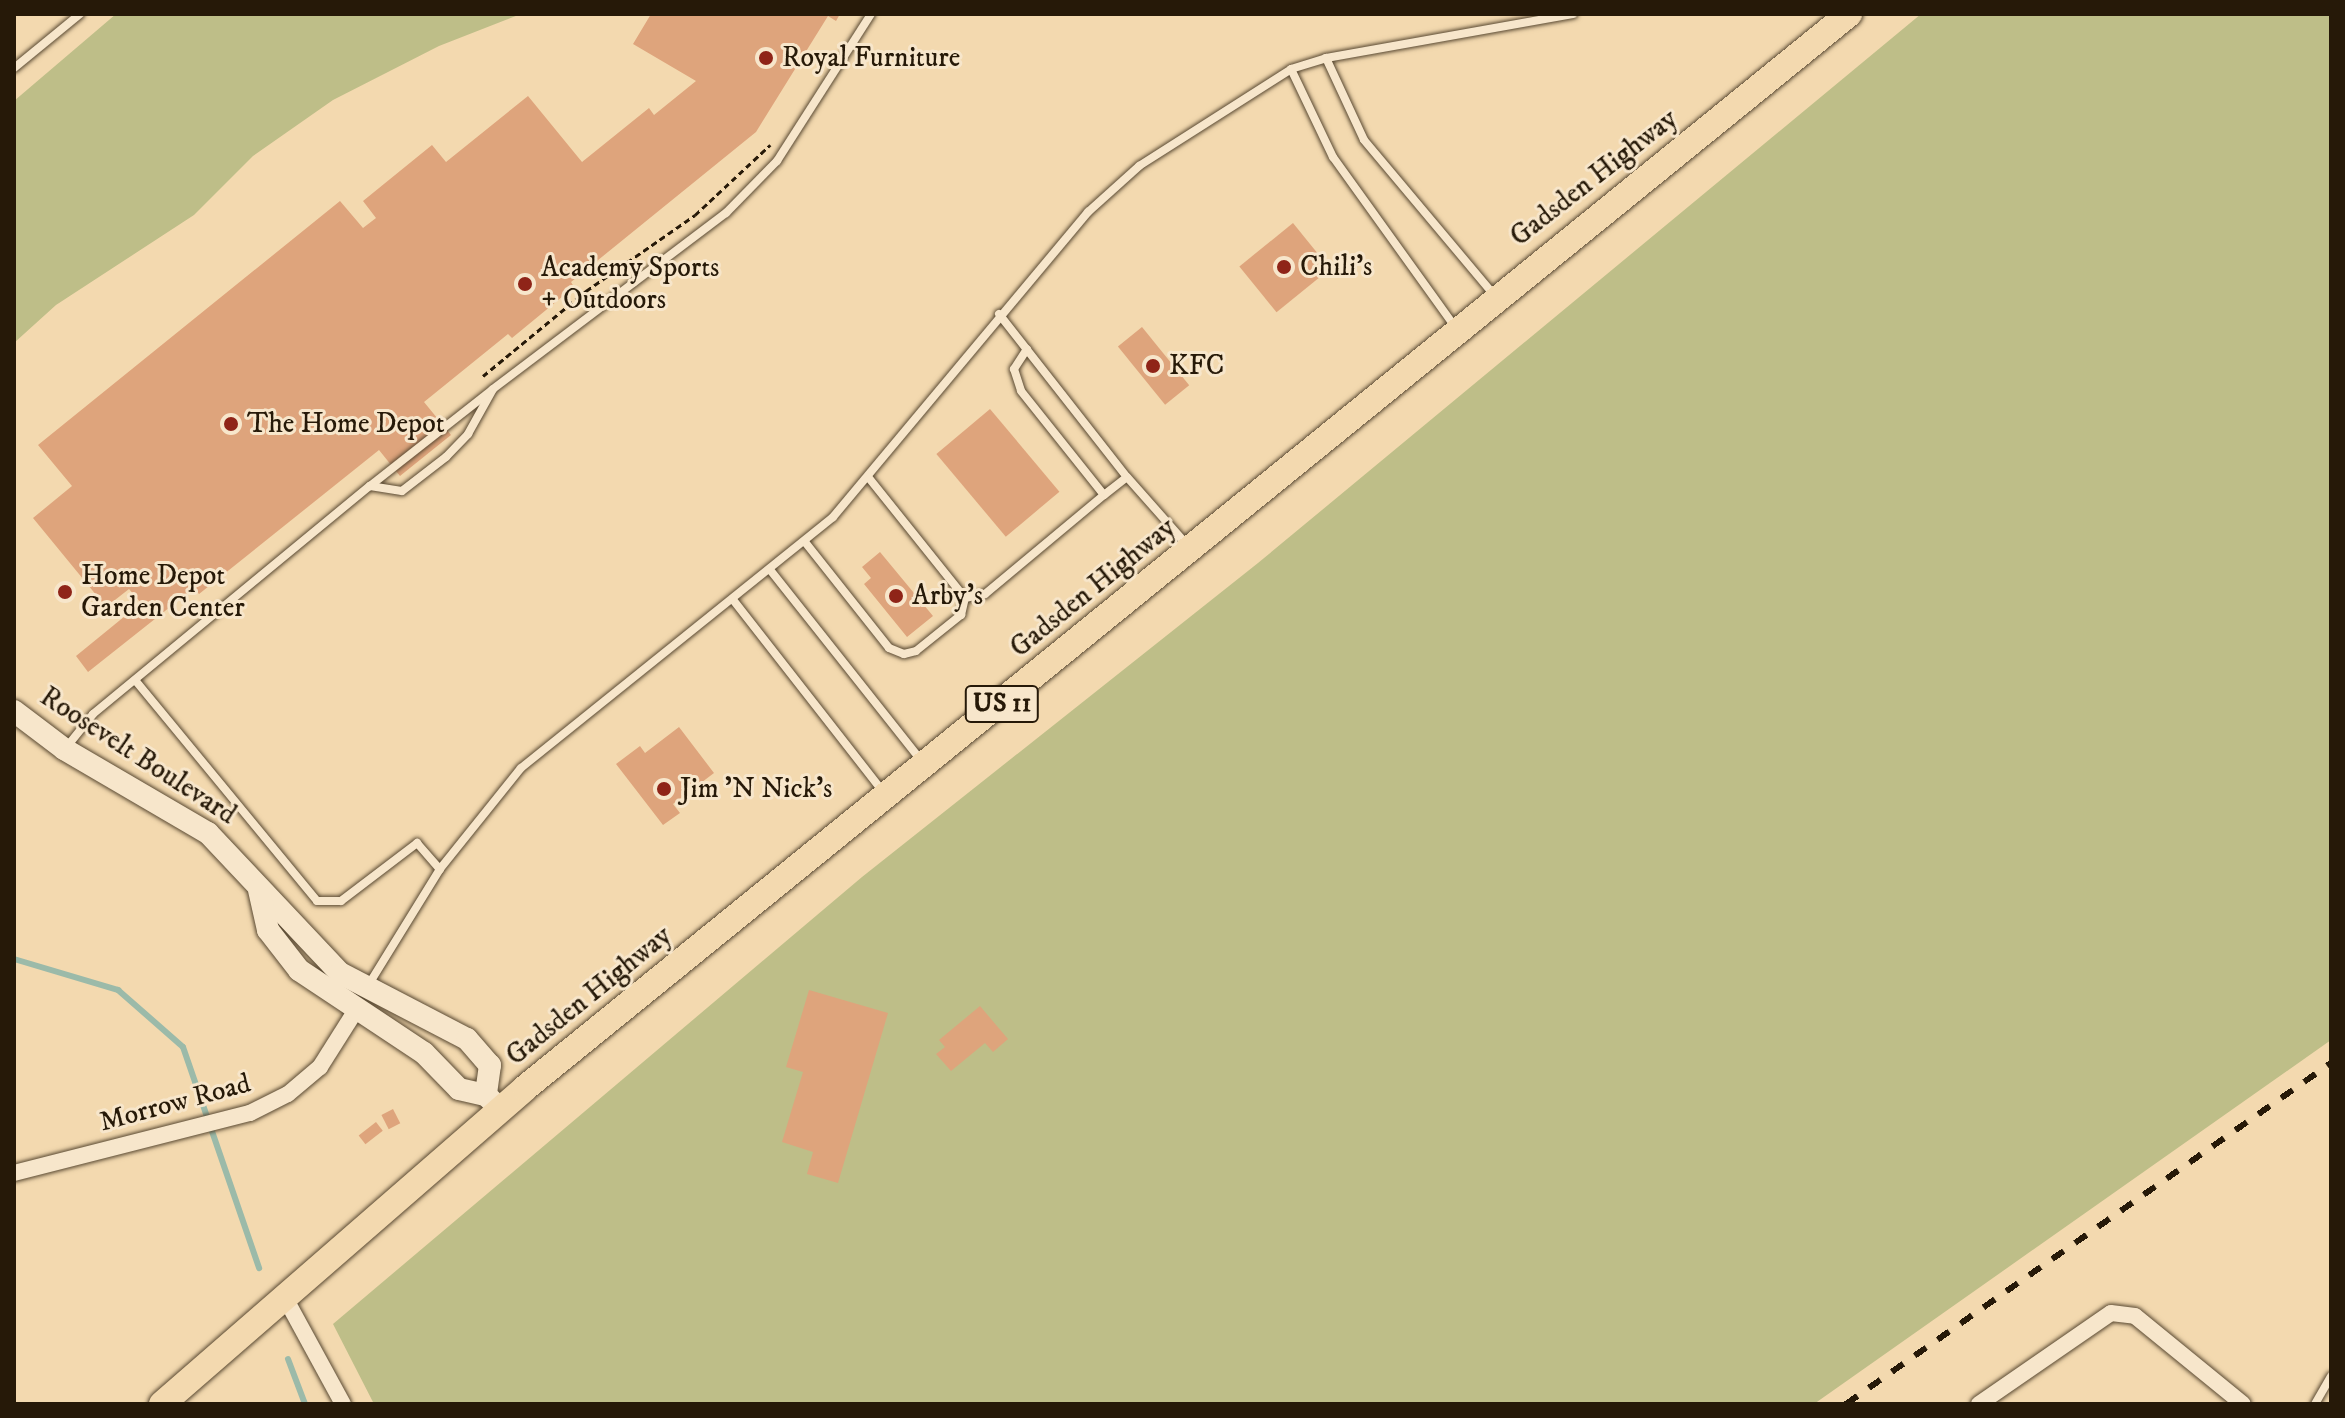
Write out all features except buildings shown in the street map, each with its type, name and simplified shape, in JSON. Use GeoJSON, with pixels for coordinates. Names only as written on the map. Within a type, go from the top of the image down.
{"type":"FeatureCollection","features":[{"type":"Feature","properties":{"kind":"main road","name":"Gadsden Highway"},"geometry":{"type":"LineString","coordinates":[[162,1404],[493,1102],[926,767],[1496,296],[1849,14]]}},
{"type":"Feature","properties":{"kind":"street","name":"Roosevelt Boulevard"},"geometry":{"type":"LineString","coordinates":[[14,711],[64,749],[191,820],[229,851],[259,890],[288,914],[320,955],[366,989],[467,1039],[490,1065],[493,1102],[459,1089],[424,1053],[320,988],[282,951],[268,930],[259,890]]}},
{"type":"Feature","properties":{"kind":"street","name":"Morrow Road"},"geometry":{"type":"LineString","coordinates":[[14,1173],[250,1113],[288,1094],[320,1067],[356,1010]]}},
{"type":"Feature","properties":{"kind":"street"},"geometry":{"type":"LineString","coordinates":[[283,1294],[343,1404]]}},
{"type":"Feature","properties":{"kind":"street"},"geometry":{"type":"LineString","coordinates":[[1979,1404],[2111,1313],[2135,1316],[2243,1404]]}},
{"type":"Feature","properties":{"kind":"lane"},"geometry":{"type":"LineString","coordinates":[[14,68],[80,14]]}},
{"type":"Feature","properties":{"kind":"lane"},"geometry":{"type":"LineString","coordinates":[[64,749],[93,714],[370,486],[726,213],[764,178],[871,14]]}},
{"type":"Feature","properties":{"kind":"lane"},"geometry":{"type":"LineString","coordinates":[[366,989],[440,869],[521,768],[805,542],[869,478],[999,314],[1088,212],[1139,166],[1291,69],[1326,58],[1573,14]]}},
{"type":"Feature","properties":{"kind":"lane"},"geometry":{"type":"LineString","coordinates":[[1326,58],[1364,140],[1496,296]]}},
{"type":"Feature","properties":{"kind":"lane"},"geometry":{"type":"LineString","coordinates":[[1291,69],[1333,157],[1457,330]]}},
{"type":"Feature","properties":{"kind":"lane"},"geometry":{"type":"LineString","coordinates":[[999,314],[1127,477],[1191,549]]}},
{"type":"Feature","properties":{"kind":"lane"},"geometry":{"type":"LineString","coordinates":[[1027,349],[1013,377],[1104,495]]}},
{"type":"Feature","properties":{"kind":"lane"},"geometry":{"type":"LineString","coordinates":[[370,486],[402,491],[446,457],[473,427],[493,389]]}},
{"type":"Feature","properties":{"kind":"lane"},"geometry":{"type":"LineString","coordinates":[[965,598],[985,594],[1127,477]]}},
{"type":"Feature","properties":{"kind":"lane"},"geometry":{"type":"LineString","coordinates":[[869,478],[965,598]]}},
{"type":"Feature","properties":{"kind":"lane"},"geometry":{"type":"LineString","coordinates":[[805,542],[889,648],[904,654],[916,651],[961,615],[965,598]]}},
{"type":"Feature","properties":{"kind":"lane"},"geometry":{"type":"LineString","coordinates":[[771,571],[926,767]]}},
{"type":"Feature","properties":{"kind":"lane"},"geometry":{"type":"LineString","coordinates":[[734,601],[887,797]]}},
{"type":"Feature","properties":{"kind":"lane"},"geometry":{"type":"LineString","coordinates":[[135,680],[317,901],[341,901],[417,843],[440,869]]}},
{"type":"Feature","properties":{"kind":"lane"},"geometry":{"type":"LineString","coordinates":[[2315,1404],[2331,1376]]}},
{"type":"Feature","properties":{"kind":"path"},"geometry":{"type":"LineString","coordinates":[[483,376],[586,291],[695,215],[776,137]]}},
{"type":"Feature","properties":{"kind":"green space"},"geometry":{"type":"Polygon","coordinates":[[[116,14],[521,14],[439,46],[333,100],[253,156],[194,215],[56,305],[14,343],[14,101],[116,14]]]}},
{"type":"Feature","properties":{"kind":"green space"},"geometry":{"type":"Polygon","coordinates":[[[1921,14],[2331,14],[2331,1040],[1814,1404],[374,1404],[333,1324],[862,877],[1258,563],[1921,14]]]}},
{"type":"Feature","properties":{"kind":"waterway"},"geometry":{"type":"LineString","coordinates":[[14,959],[118,990],[183,1047],[259,1268]]}},
{"type":"Feature","properties":{"kind":"waterway"},"geometry":{"type":"LineString","coordinates":[[288,1359],[305,1404]]}},
{"type":"Feature","properties":{"kind":"railway"},"geometry":{"type":"LineString","coordinates":[[1846,1404],[2331,1063]]}},
{"type":"Feature","properties":{"kind":"place","name":"Royal Furniture"},"geometry":{"type":"Point","coordinates":[766,58]}},
{"type":"Feature","properties":{"kind":"place","name":"Chili's"},"geometry":{"type":"Point","coordinates":[1284,267]}},
{"type":"Feature","properties":{"kind":"place","name":"Academy Sports + Outdoors"},"geometry":{"type":"Point","coordinates":[525,284]}},
{"type":"Feature","properties":{"kind":"place","name":"KFC"},"geometry":{"type":"Point","coordinates":[1153,366]}},
{"type":"Feature","properties":{"kind":"place","name":"The Home Depot"},"geometry":{"type":"Point","coordinates":[231,424]}},
{"type":"Feature","properties":{"kind":"place","name":"Home Depot Garden Center"},"geometry":{"type":"Point","coordinates":[65,592]}},
{"type":"Feature","properties":{"kind":"place","name":"Arby's"},"geometry":{"type":"Point","coordinates":[896,596]}},
{"type":"Feature","properties":{"kind":"place","name":"Jim 'N Nick's"},"geometry":{"type":"Point","coordinates":[664,789]}}]}
